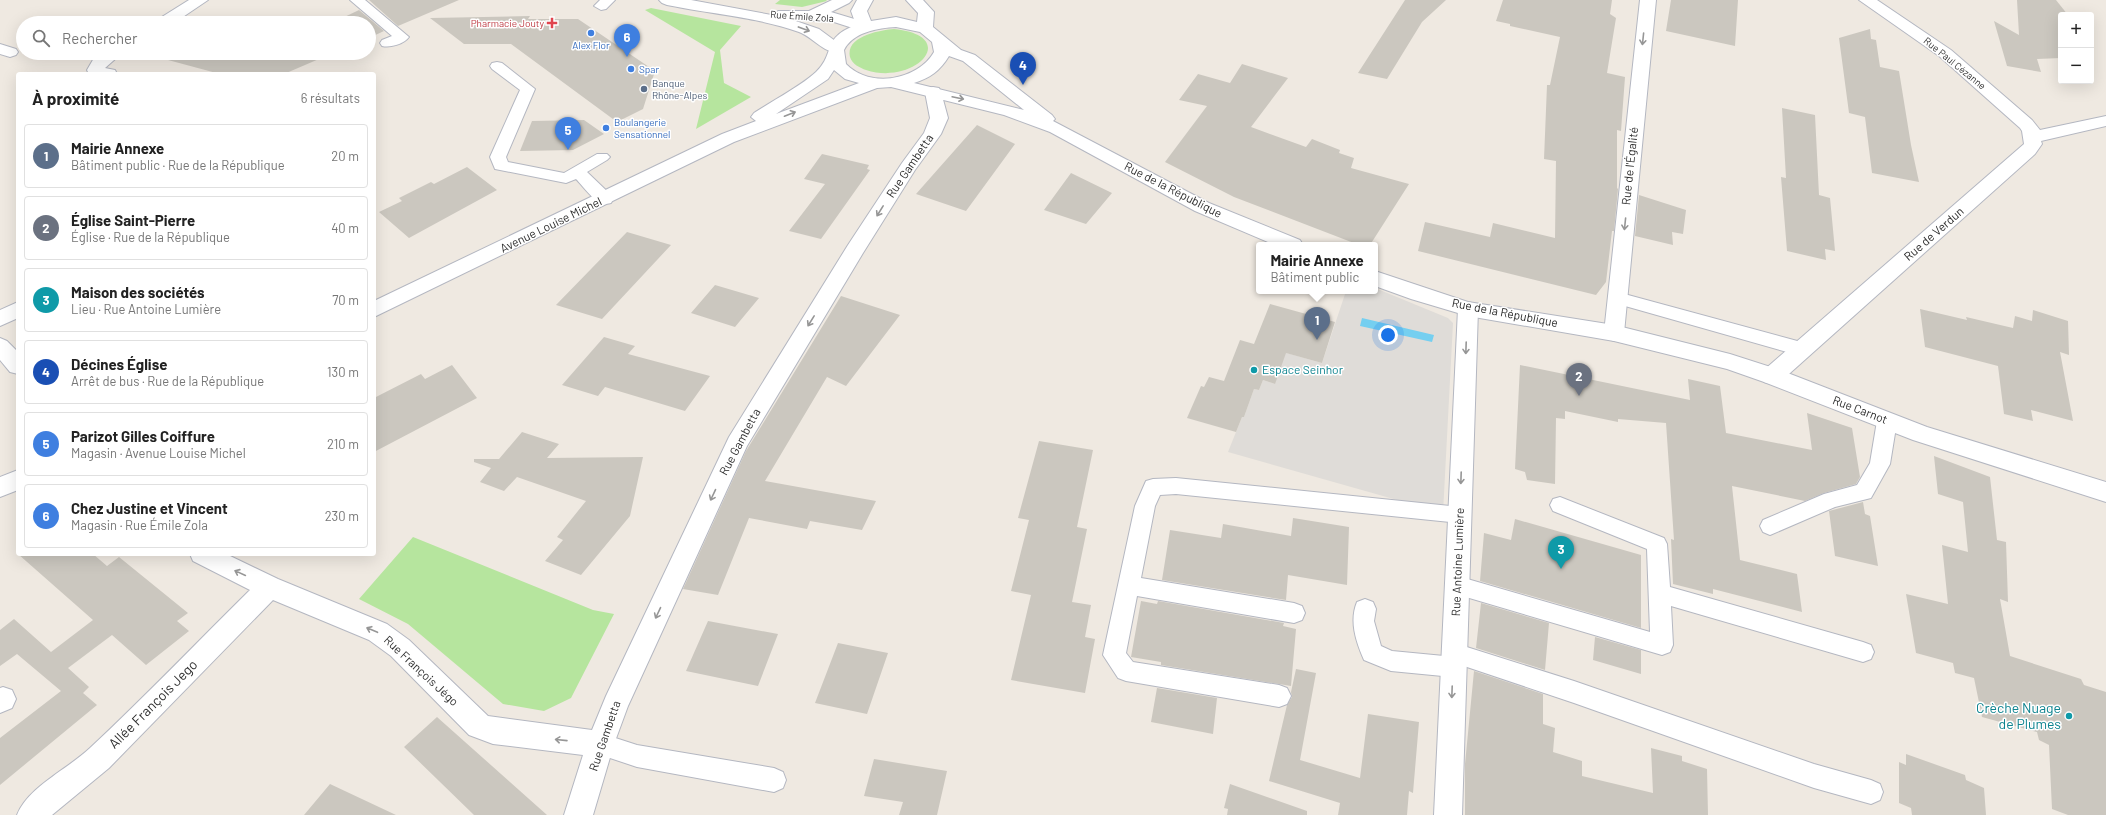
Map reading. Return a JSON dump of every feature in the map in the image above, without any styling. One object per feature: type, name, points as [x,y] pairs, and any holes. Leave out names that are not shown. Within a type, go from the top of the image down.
[{"type":"street","points":[[174,16],[200,0]]},
{"type":"street","name":"Rue Émile Zola","points":[[667,0],[701,8],[739,13],[836,17],[865,27]]},
{"type":"street","points":[[810,15],[844,0]]},
{"type":"street","points":[[865,0],[859,11],[865,27]]},
{"type":"street","points":[[914,0],[926,12],[925,28]]},
{"type":"street","name":"Rue de l'Égalité","points":[[1614,333],[1648,0]]},
{"type":"street","name":"Rue Paul Cézanne","points":[[1866,0],[1928,40],[1982,84],[2021,118],[2031,130],[2033,137]]},
{"type":"street","name":"Rue Émile Zola","points":[[739,13],[806,29],[836,53]]},
{"type":"street","points":[[896,22],[925,28],[935,34],[941,42],[943,51],[941,60],[934,68],[909,80],[893,83],[875,83],[859,80],[846,74],[838,66],[836,53],[842,40],[852,32],[865,27],[896,22]]},
{"type":"street","name":"Rue de la République","points":[[941,42],[955,53],[969,58],[1056,128]]},
{"type":"street","name":"Avenue Louise Michel","points":[[728,138],[822,75],[836,53]]},
{"type":"street","points":[[102,60],[95,70],[102,72]]},
{"type":"street","name":"Avenue Louise Michel","points":[[376,309],[728,138],[875,83]]},
{"type":"street","name":"Rue de la République","points":[[893,83],[1010,111],[1056,128],[1202,207],[1286,242]]},
{"type":"street","name":"Rue Gambetta","points":[[578,815],[583,804],[600,744],[615,704],[737,443],[859,243],[908,167],[932,134],[939,118],[933,92]]},
{"type":"street","points":[[2033,137],[2106,121]]},
{"type":"street","name":"Rue de Verdun","points":[[1772,376],[2029,150],[2033,144],[2033,137]]},
{"type":"street","name":"Rue de la République","points":[[1378,279],[1418,294],[1468,309],[1614,333]]},
{"type":"street","name":"Rue Antoine Lumière","points":[[1448,815],[1468,309]]},
{"type":"street","points":[[0,319],[16,311]]},
{"type":"street","name":"Rue Carnot","points":[[1614,333],[1709,356],[1772,376],[1921,434],[2106,492]]},
{"type":"street","points":[[0,346],[16,364]]},
{"type":"street","points":[[0,488],[16,480]]},
{"type":"street","name":"Rue François Jégo","points":[[206,556],[269,587],[378,632],[400,648],[479,726],[493,732],[600,744]]},
{"type":"street","name":"Allée François Jego","points":[[32,815],[54,794],[99,759],[269,587]]},
{"type":"lane","points":[[357,0],[402,37],[387,43]]},
{"type":"lane","points":[[497,66],[528,89],[498,157],[501,166],[566,178],[602,157]]},
{"type":"lane","points":[[577,171],[605,199]]},
{"type":"lane","points":[[1617,298],[1801,349]]},
{"type":"lane","points":[[1770,526],[1831,500],[1864,492],[1880,464],[1887,421]]},
{"type":"lane","points":[[1279,696],[1126,671],[1114,655],[1145,506],[1153,487],[1176,486],[1460,515]]},
{"type":"lane","points":[[1457,585],[1662,644],[1657,544],[1560,505]]},
{"type":"lane","points":[[1128,584],[1294,613]]},
{"type":"lane","points":[[1659,593],[1863,652]]},
{"type":"lane","points":[[1364,609],[1363,621],[1372,653],[1391,661],[1454,660],[1574,692],[1814,776],[1871,792]]},
{"type":"lane","points":[[600,744],[637,756],[774,780]]},
{"type":"green space","points":[[780,0],[827,1],[802,7],[775,4]]},
{"type":"green space","points":[[651,8],[741,26],[720,50],[724,83],[751,97],[696,129],[715,52],[645,10]]},
{"type":"green space","points":[[894,29],[914,33],[925,41],[928,49],[924,58],[914,66],[901,71],[884,73],[866,70],[852,62],[850,50],[858,39],[873,33]]},
{"type":"green space","points":[[413,537],[593,610],[614,614],[571,698],[544,711],[503,704],[408,624],[359,599]]},
{"type":"shaded area","points":[[1378,289],[1448,318],[1453,323],[1443,513],[1228,452],[1242,417],[1244,417],[1254,389],[1259,390],[1263,380],[1275,384],[1276,350],[1322,363],[1345,294],[1378,294]]},
{"type":"water","points":[[1362,318],[1434,335],[1432,342],[1360,326]]},
{"type":"building","points":[[369,0],[459,0],[398,26]]},
{"type":"building","points":[[1405,0],[1446,0],[1422,22],[1387,79],[1358,73]]},
{"type":"building","points":[[1503,0],[1612,0],[1610,14],[1616,18],[1607,73],[1625,77],[1621,131],[1617,130],[1618,189],[1614,231],[1612,231],[1606,282],[1596,295],[1418,251],[1425,222],[1490,237],[1493,223],[1555,238],[1556,161],[1544,159],[1547,85],[1550,85],[1560,37],[1510,26],[1510,24],[1496,21]]},
{"type":"building","points":[[1671,0],[1738,0],[1735,46],[1666,31]]},
{"type":"building","points":[[2017,0],[2056,0],[2066,12],[2058,12],[2058,58],[2037,59],[2041,72],[2007,66],[1994,21],[2019,35]]},
{"type":"building","points":[[359,10],[366,16],[347,16]]},
{"type":"building","points":[[530,16],[528,19],[578,19],[655,71],[643,109],[617,122],[511,44],[464,44],[430,18]]},
{"type":"building","points":[[376,24],[384,31],[376,35]]},
{"type":"building","points":[[1870,29],[1871,39],[1876,40],[1880,67],[1899,71],[1911,145],[1919,182],[1872,173],[1865,117],[1849,113],[1839,38]]},
{"type":"building","points":[[168,60],[317,60],[289,72],[213,72]]},
{"type":"building","points":[[1242,64],[1288,78],[1251,127],[1306,147],[1312,139],[1340,150],[1339,153],[1354,158],[1351,168],[1409,184],[1372,242],[1351,242],[1234,197],[1165,162],[1207,106],[1179,100],[1198,74],[1230,83]]},
{"type":"building","points":[[1782,108],[1815,115],[1819,195],[1830,198],[1835,251],[1825,249],[1826,260],[1787,251],[1781,177],[1786,178]]},
{"type":"building","points":[[584,120],[604,134],[573,150],[520,151],[532,121]]},
{"type":"building","points":[[977,125],[1015,144],[966,211],[916,194]]},
{"type":"building","points":[[822,154],[869,165],[867,169],[870,170],[821,239],[789,231],[825,184],[804,179]]},
{"type":"building","points":[[467,167],[497,190],[409,238],[379,212],[402,201],[399,198],[431,182],[434,184]]},
{"type":"building","points":[[1071,173],[1112,193],[1086,224],[1044,210]]},
{"type":"building","points":[[1639,195],[1686,210],[1683,234],[1672,232],[1673,245],[1635,236]]},
{"type":"building","points":[[627,232],[671,245],[602,319],[556,305]]},
{"type":"building","points":[[715,285],[759,298],[735,327],[691,313]]},
{"type":"building","points":[[841,296],[900,315],[846,386],[827,377],[765,481],[876,501],[862,530],[810,521],[807,529],[749,518],[718,595],[683,589],[746,451]]},
{"type":"building","name":"Espace Seinhor","points":[[1270,304],[1335,322],[1322,363],[1286,353],[1275,384],[1263,380],[1259,390],[1254,389],[1244,417],[1242,417],[1236,432],[1187,418],[1201,386],[1204,387],[1209,377],[1224,381],[1240,340],[1254,344]]},
{"type":"building","points":[[1920,309],[1967,320],[1966,317],[2013,328],[2015,316],[2032,321],[2033,310],[2068,321],[2069,355],[2060,352],[2073,421],[2031,410],[2033,421],[2004,414],[1998,366],[1925,347]]},
{"type":"building","points":[[604,337],[635,346],[628,354],[710,376],[685,411],[605,387],[598,396],[562,385]]},
{"type":"building","points":[[452,365],[477,398],[376,451],[376,397],[421,374],[425,379]]},
{"type":"building","points":[[1520,365],[1690,400],[1688,379],[1720,386],[1726,433],[1812,450],[1807,413],[1852,428],[1860,477],[1856,484],[1824,493],[1805,501],[1732,486],[1740,560],[1797,574],[1802,612],[1713,589],[1713,594],[1673,584],[1671,539],[1674,540],[1666,423],[1618,419],[1618,422],[1565,411],[1565,419],[1556,418],[1555,484],[1527,480],[1525,472],[1515,469]]},
{"type":"building","points":[[522,432],[559,444],[547,458],[643,457],[630,516],[581,575],[545,561],[563,540],[557,537],[586,501],[517,477],[504,491],[480,482],[491,468],[474,462],[474,459],[499,459]]},
{"type":"building","points":[[1039,441],[1093,450],[1077,527],[1087,529],[1072,602],[1091,605],[1085,637],[1095,639],[1085,693],[1011,680],[1031,595],[1011,591],[1029,520],[1018,518]]},
{"type":"building","points":[[1934,456],[1990,477],[1997,540],[2006,542],[2008,602],[2000,599],[2010,656],[2081,679],[2084,685],[2106,692],[2106,815],[2068,815],[2052,809],[2049,745],[2039,740],[2037,732],[1982,717],[1974,678],[1955,673],[1953,663],[1916,653],[1906,594],[1948,604],[1942,545],[1968,552],[1963,502],[1938,494]]},
{"type":"building","points":[[1863,502],[1865,514],[1870,516],[1878,566],[1835,556],[1829,511]]},
{"type":"building","points":[[1293,518],[1349,527],[1347,585],[1288,575],[1286,600],[1162,580],[1170,530],[1221,538],[1223,524],[1291,536]]},
{"type":"building","points":[[1515,519],[1641,555],[1641,628],[1480,581],[1484,533],[1511,540]]},
{"type":"building","points":[[20,556],[95,556],[107,566],[119,557],[188,613],[177,621],[189,631],[146,665],[112,635],[68,668],[89,687],[83,693],[97,705],[0,785],[0,738],[61,691],[17,654],[0,666],[0,630],[14,619],[51,652],[93,620]]},
{"type":"building","points":[[1141,601],[1157,604],[1158,601],[1284,623],[1283,626],[1296,629],[1291,686],[1161,665],[1161,662],[1131,657]]},
{"type":"building","points":[[1481,603],[1549,623],[1545,670],[1476,648]]},
{"type":"building","points":[[708,621],[778,634],[758,686],[686,671]]},
{"type":"building","points":[[1595,637],[1641,650],[1641,674],[1593,660]]},
{"type":"building","points":[[838,643],[888,653],[867,714],[815,703]]},
{"type":"building","points":[[1296,669],[1316,673],[1300,760],[1360,778],[1368,714],[1419,722],[1413,793],[1409,791],[1407,815],[1338,815],[1340,803],[1269,781],[1287,705],[1292,697],[1291,692]]},
{"type":"building","points":[[1474,671],[1543,694],[1543,724],[1555,728],[1553,752],[1582,761],[1582,776],[1653,793],[1651,748],[1682,756],[1682,761],[1707,769],[1708,815],[1465,815],[1465,764]]},
{"type":"building","points":[[1157,688],[1217,698],[1213,734],[1151,722]]},
{"type":"building","points":[[437,717],[547,815],[474,815],[404,747]]},
{"type":"building","points":[[1906,754],[1965,775],[1966,780],[1984,788],[1986,815],[1912,815],[1911,808],[1899,803],[1899,762],[1906,765]]},
{"type":"building","points":[[874,759],[947,771],[937,815],[899,815],[903,802],[864,796]]},
{"type":"building","points":[[330,784],[396,815],[304,815]]},
{"type":"building","points":[[1230,784],[1307,811],[1307,815],[1227,815],[1228,809],[1224,808]]},
{"type":"place","name":"Pharmacie Jouty","points":[[552,23]]},
{"type":"place","name":"Alex Flor","points":[[591,33]]},
{"type":"place","name":"Chez Justine et Vincent","points":[[627,57]]},
{"type":"place","name":"Spar","points":[[631,69]]},
{"type":"place","name":"Décines Église","points":[[1023,85]]},
{"type":"place","name":"Banque Rhône-Alpes","points":[[644,89]]},
{"type":"place","name":"Boulangerie Sensationnel","points":[[606,128]]},
{"type":"place","name":"Parizot Gilles Coiffure","points":[[568,150]]},
{"type":"place","name":"Mairie Annexe","points":[[1317,340]]},
{"type":"place","name":"Espace Seinhor","points":[[1254,370]]},
{"type":"place","name":"Église Saint-Pierre","points":[[1579,396]]},
{"type":"place","name":"Maison des sociétés","points":[[1561,569]]},
{"type":"place","name":"Crèche Nuage de Plumes","points":[[2069,716]]}]
